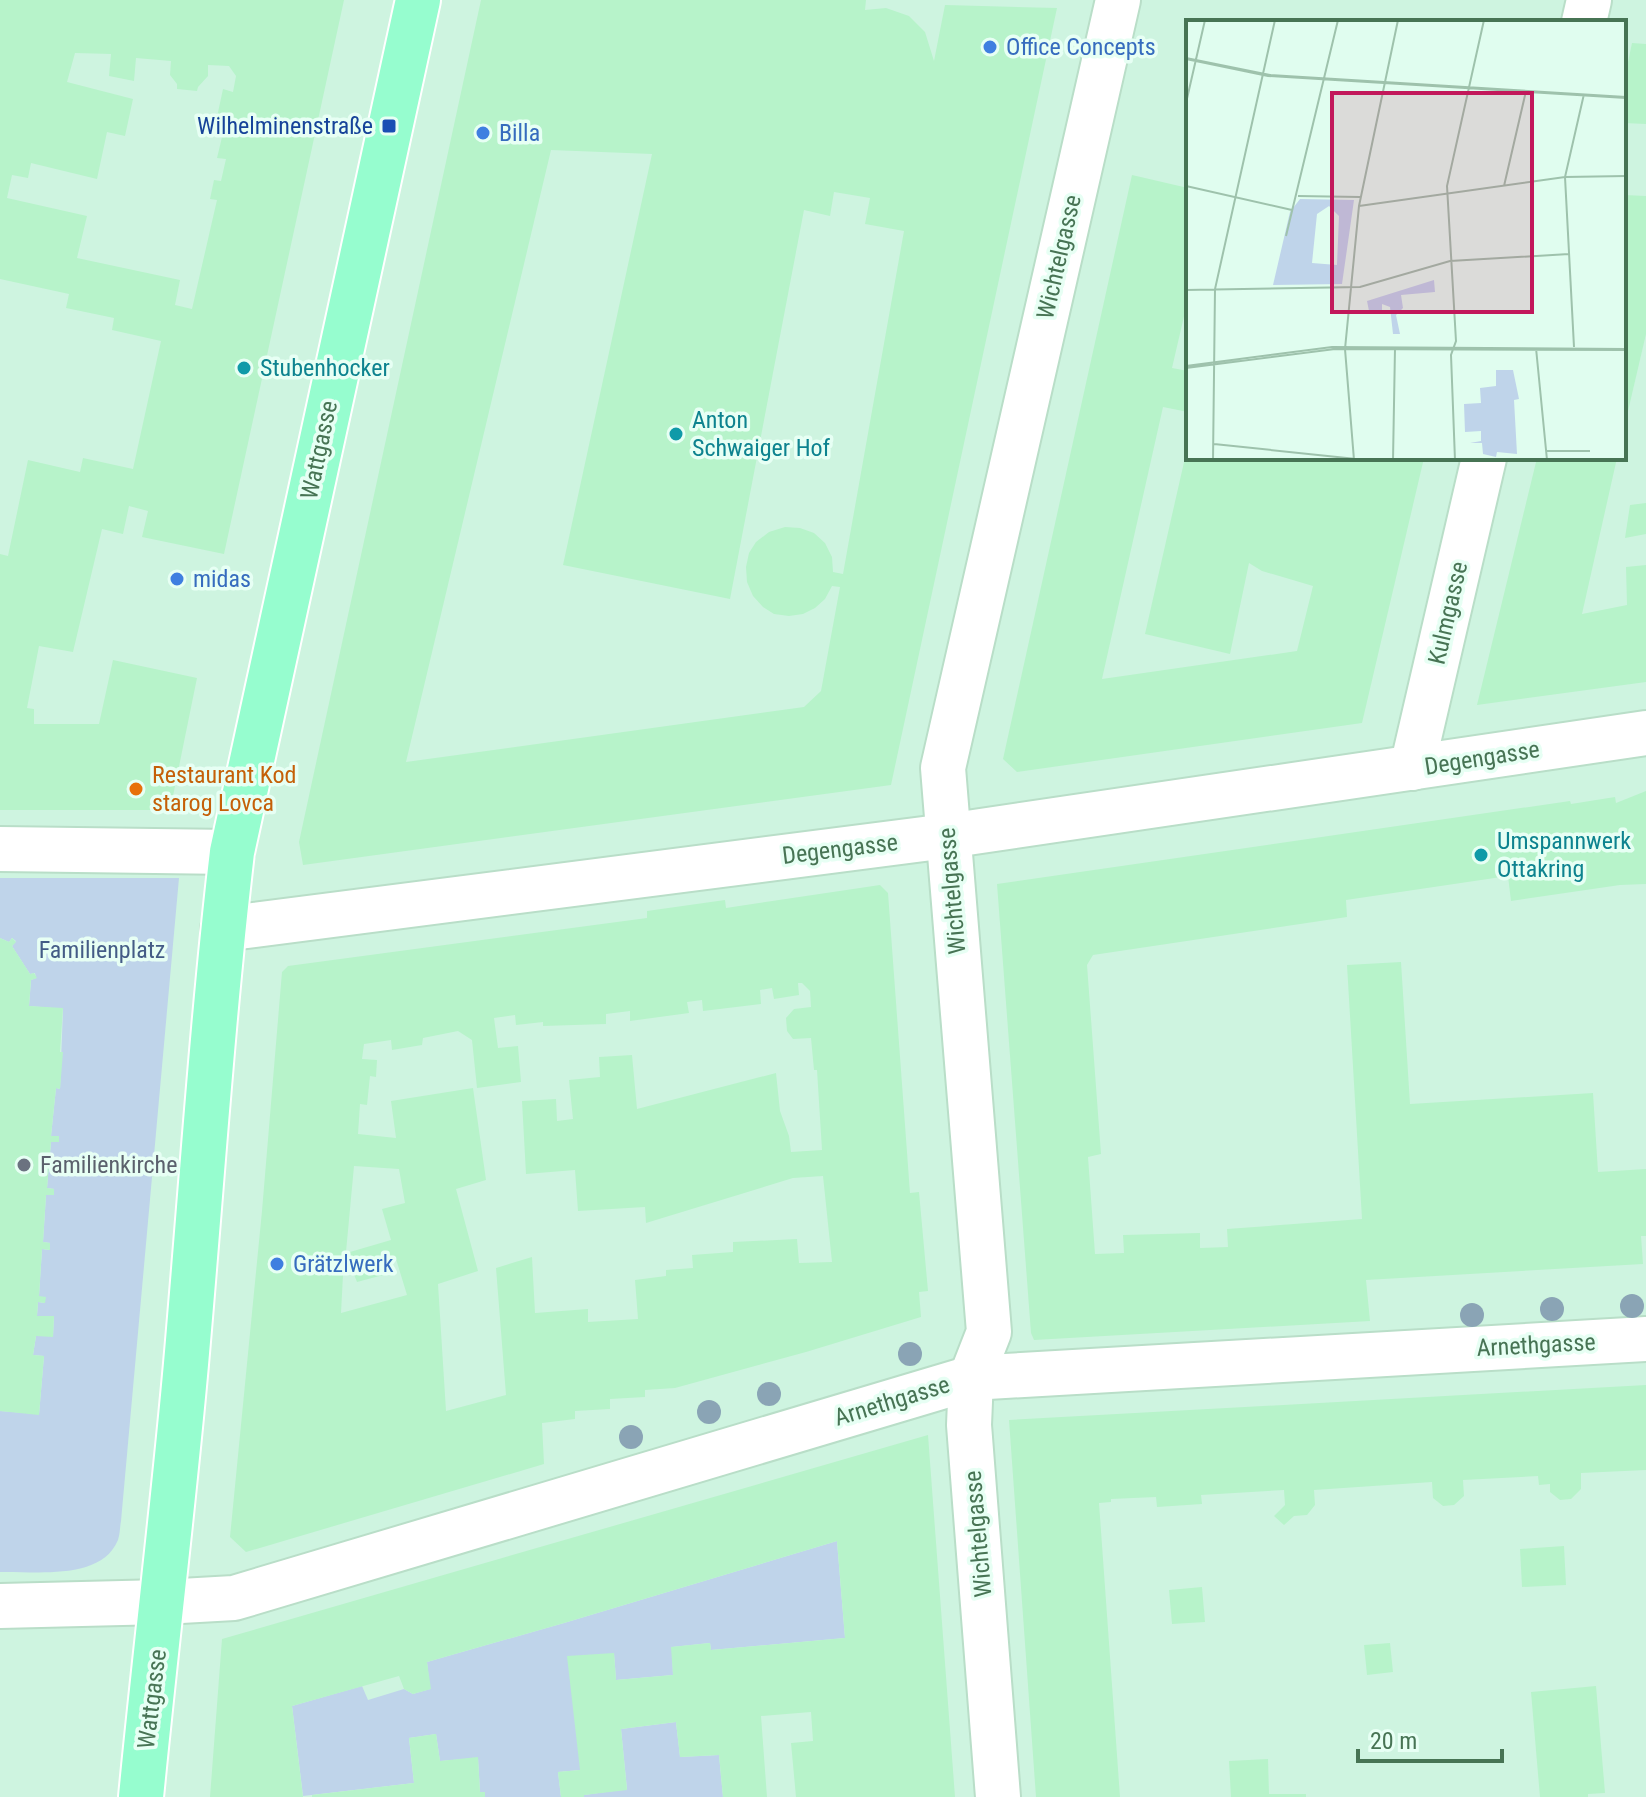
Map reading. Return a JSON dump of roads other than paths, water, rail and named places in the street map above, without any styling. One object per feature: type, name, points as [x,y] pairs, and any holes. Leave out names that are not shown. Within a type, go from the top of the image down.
[{"type":"main road","name":"Wattgasse","points":[[232,852],[418,0]]},
{"type":"main road","points":[[163,1602],[232,852]]},
{"type":"main road","name":"Wattgasse","points":[[141,1797],[163,1602]]},
{"type":"street","name":"Wichtelgasse","points":[[998,1797],[969,1425],[971,1378],[989,1332],[943,768],[1118,0]]},
{"type":"street","points":[[1584,20],[1589,0]]},
{"type":"street","name":"Kulmgasse","points":[[1412,768],[1484,460]]},
{"type":"street","name":"Degengasse","points":[[223,929],[947,836],[1646,733]]},
{"type":"street","points":[[0,849],[232,852]]},
{"type":"street","name":"Arnethgasse","points":[[163,1602],[234,1598],[971,1378],[1646,1339]]},
{"type":"street","points":[[0,1606],[163,1602]]},
{"type":"place","name":"Office Concepts","points":[[990,47]]},
{"type":"place","name":"Wilhelminenstraße","points":[[389,126]]},
{"type":"place","name":"Billa","points":[[483,133]]},
{"type":"place","name":"Stubenhocker","points":[[244,368]]},
{"type":"place","name":"Anton Schwaiger Hof","points":[[676,434]]},
{"type":"place","name":"midas","points":[[177,579]]},
{"type":"place","name":"Restaurant Kod starog Lovca","points":[[136,789]]},
{"type":"place","name":"Umspannwerk Ottakring","points":[[1481,855]]},
{"type":"place","name":"Familienkirche","points":[[24,1165]]},
{"type":"place","name":"Grätzlwerk","points":[[277,1264]]},
{"type":"park label","name":"Familienplatz","points":[[102,950]]}]
